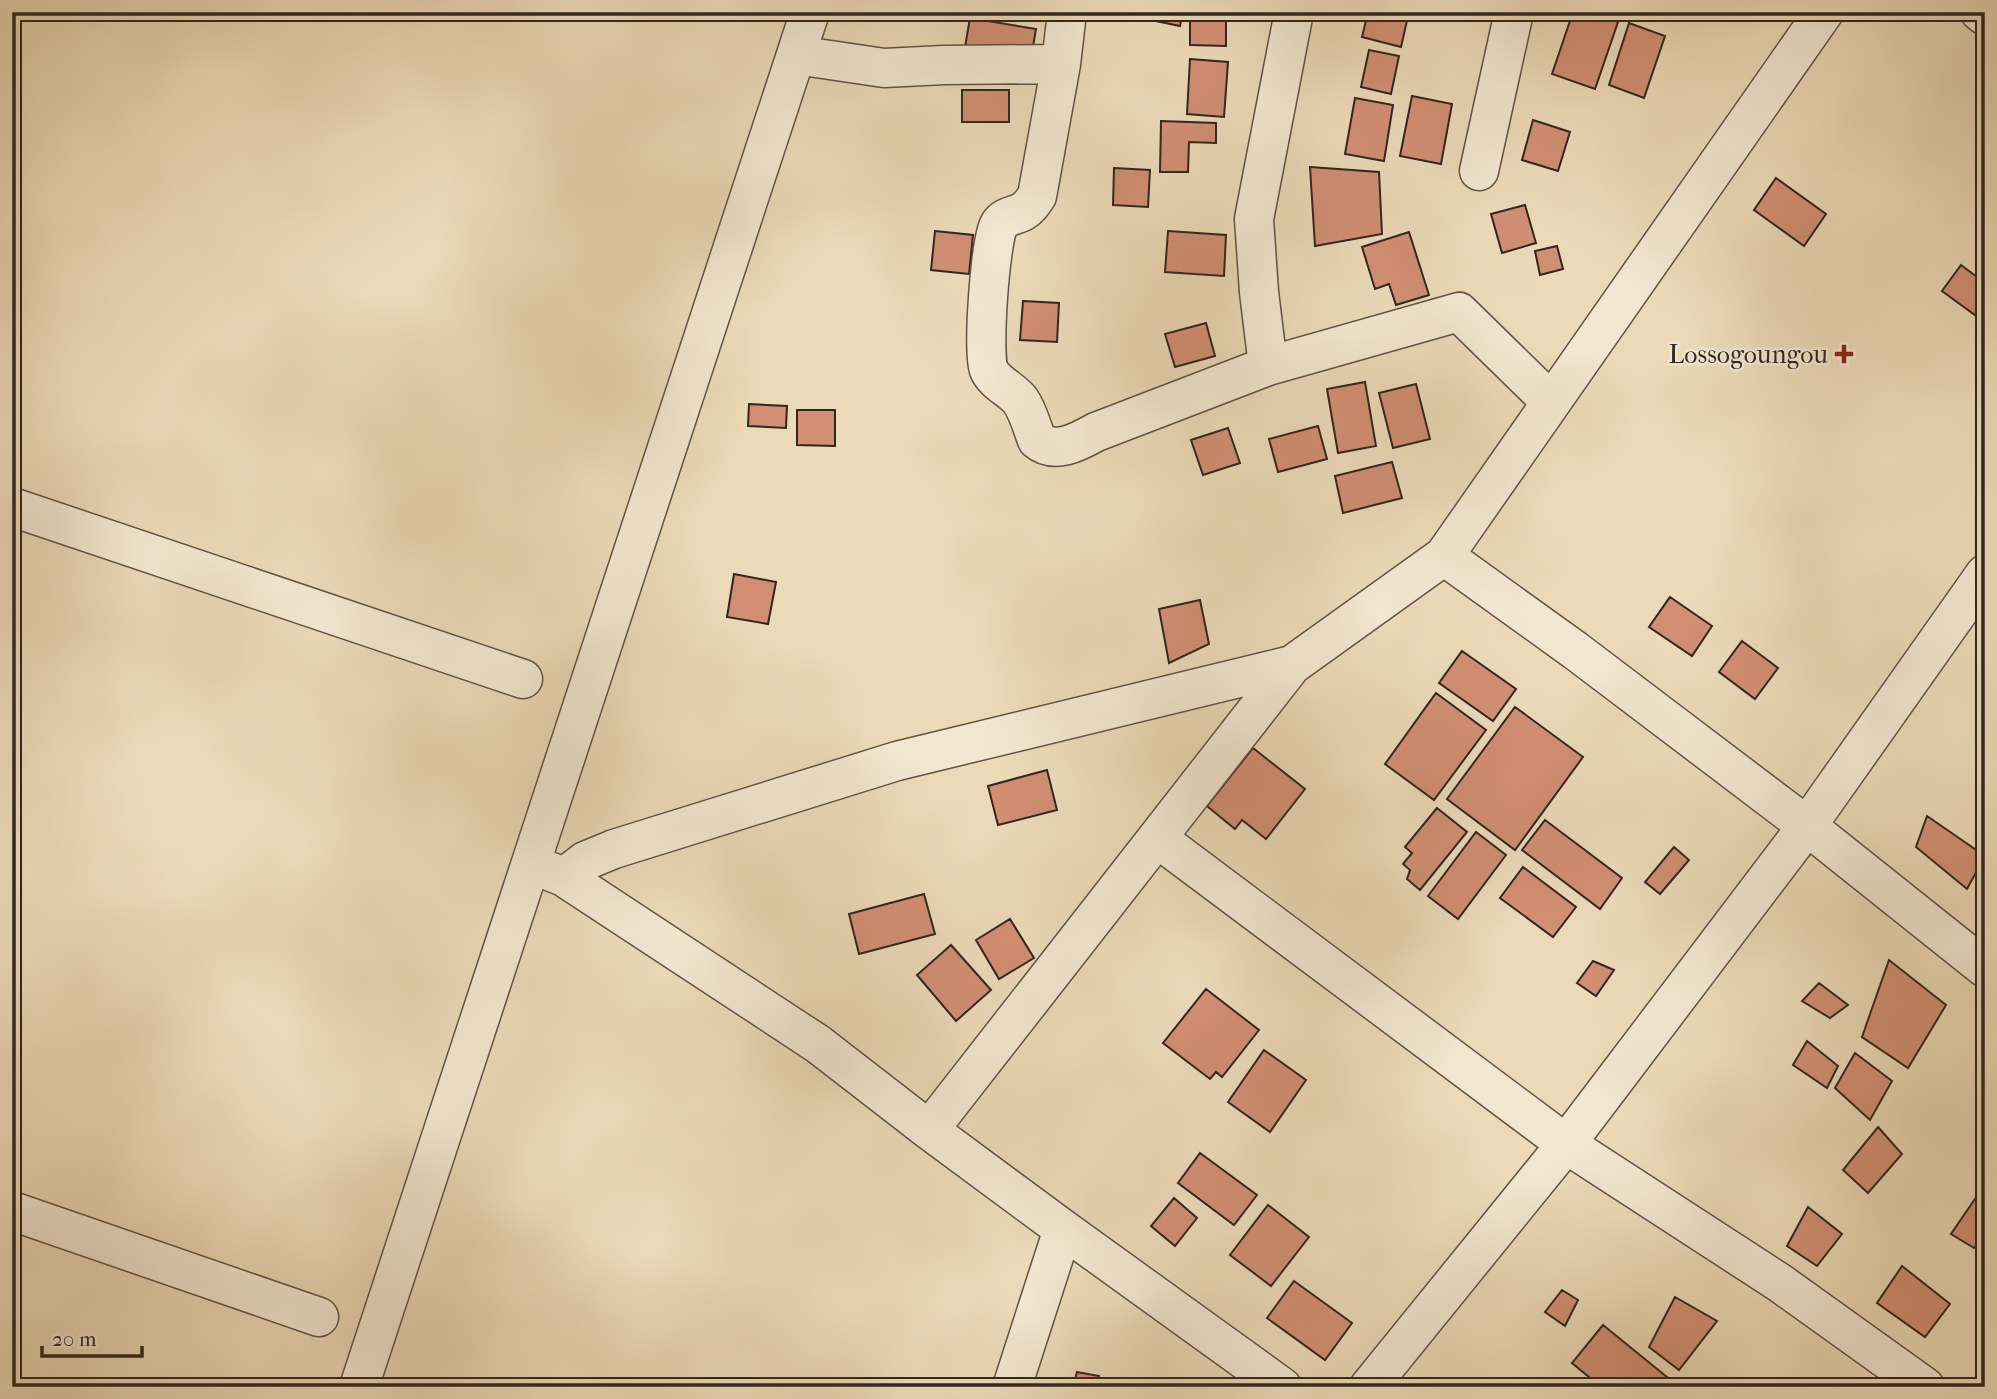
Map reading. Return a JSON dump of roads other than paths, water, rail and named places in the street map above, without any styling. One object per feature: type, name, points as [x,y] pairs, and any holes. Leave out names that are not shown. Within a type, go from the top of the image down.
[{"type":"street","points":[[359,1387],[547,871],[810,12]]},
{"type":"street","points":[[1067,12],[1061,64],[1037,196],[1022,212],[1001,222],[995,243],[989,296],[986,357],[989,370],[994,378],[1010,389],[1023,404],[1037,440],[1049,447],[1059,447],[1268,366],[1459,312],[1550,401]]},
{"type":"street","points":[[1268,366],[1254,219],[1294,12]]},
{"type":"street","points":[[1479,172],[1514,12]]},
{"type":"street","points":[[929,1130],[1292,665],[1444,556],[1824,12]]},
{"type":"street","points":[[1980,12],[1985,16]]},
{"type":"street","points":[[796,55],[884,68],[1061,64]]},
{"type":"street","points":[[12,507],[523,679]]},
{"type":"street","points":[[1444,556],[1576,651],[1807,826],[1985,968]]},
{"type":"street","points":[[1369,1387],[1566,1144],[1807,826],[1985,574]]},
{"type":"street","points":[[547,871],[897,761],[1292,665]]},
{"type":"street","points":[[1157,838],[1566,1144],[1780,1283],[1925,1387]]},
{"type":"street","points":[[547,871],[818,1044],[929,1130],[1282,1387]]},
{"type":"street","points":[[12,1211],[319,1317]]},
{"type":"street","points":[[1012,1387],[1063,1229]]},
{"type":"place","name":"Lossogoungou","points":[[1844,354]]}]
